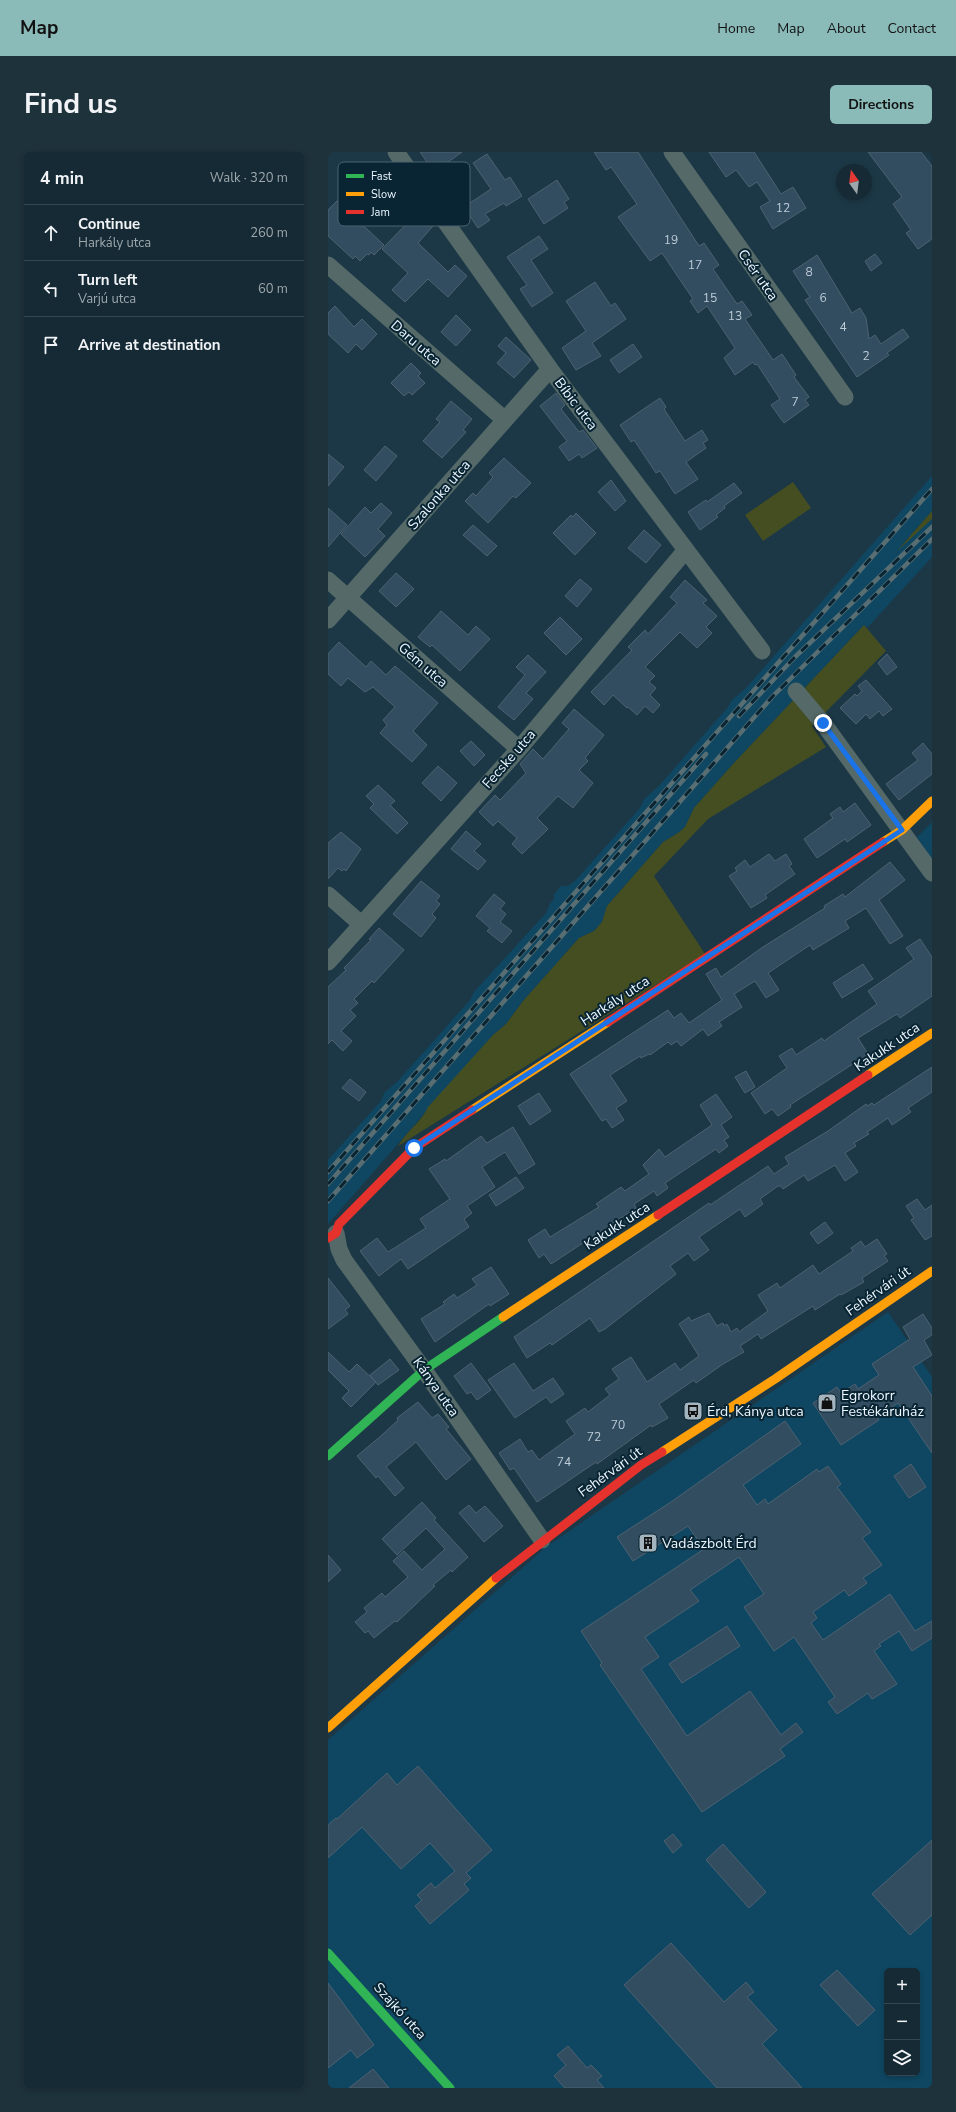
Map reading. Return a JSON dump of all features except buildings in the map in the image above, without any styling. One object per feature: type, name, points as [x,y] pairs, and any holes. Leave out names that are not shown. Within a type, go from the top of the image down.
[{"type":"street","name":"Bíbic utca","points":[[396,152],[403,162]]},
{"type":"street","name":"Csér utca","points":[[672,152],[845,397]]},
{"type":"street","name":"Bíbic utca","points":[[449,226],[550,369],[685,551],[762,651]]},
{"type":"street","name":"Daru utca","points":[[328,265],[505,420]]},
{"type":"street","name":"Szalonka utca","points":[[328,620],[550,369]]},
{"type":"street","name":"Fecske utca","points":[[328,962],[519,749],[685,551]]},
{"type":"street","name":"Gém utca","points":[[328,580],[519,749]]},
{"type":"street","points":[[796,692],[823,723],[932,873]]},
{"type":"street","name":"Harkály utca","points":[[332,1235],[339,1224],[414,1148],[902,830],[932,801]]},
{"type":"street","points":[[328,895],[362,924]]},
{"type":"street","name":"Kakukk utca","points":[[328,1456],[424,1370],[932,1033]]},
{"type":"street","name":"Kánya utca","points":[[332,1235],[344,1260],[424,1370],[542,1540]]},
{"type":"street","name":"Fehérvári út","points":[[328,1728],[474,1596],[542,1540],[641,1465],[775,1378],[932,1270]]},
{"type":"street","name":"Szajkó utca","points":[[328,1953],[450,2088]]},
{"type":"shaded area","points":[[932,476],[932,511],[900,547],[932,519],[932,557],[867,628],[864,625],[733,764],[694,808],[685,827],[663,842],[607,906],[602,922],[594,931],[579,938],[523,1001],[506,1024],[493,1035],[328,1224],[328,1160],[381,1101],[384,1093],[398,1081],[470,1000],[474,992],[546,913],[554,899],[554,894],[561,886],[568,886],[576,880],[640,808],[644,799],[658,787],[728,707],[732,700],[746,688]]},
{"type":"shaded area","points":[[932,822],[932,860],[917,837]]},
{"type":"shaded area","points":[[888,1312],[932,1377],[932,2088],[328,2088],[328,1740],[546,1547]]},
{"type":"green space","points":[[793,482],[811,508],[763,541],[745,515]]},
{"type":"green space","points":[[932,511],[932,519],[897,551]]},
{"type":"green space","points":[[864,625],[886,651],[812,726],[826,747],[708,819],[654,876],[705,954],[398,1146],[422,1118],[428,1107],[493,1035],[506,1024],[523,1001],[579,938],[594,931],[602,922],[607,906],[663,842],[685,827],[694,808],[733,764]]},
{"type":"railway","points":[[328,1172],[932,489]]},
{"type":"railway","points":[[739,716],[795,657],[932,527]]},
{"type":"railway","points":[[328,1201],[773,696],[932,539]]},
{"type":"railway","points":[[328,1184],[706,754]]},
{"type":"traffic: fast","points":[[328,1456],[424,1370],[503,1317]]},
{"type":"traffic: fast","points":[[328,1953],[450,2088]]},
{"type":"traffic: slow","points":[[883,842],[902,830],[932,801]]},
{"type":"traffic: slow","points":[[472,1110],[608,1022]]},
{"type":"traffic: slow","points":[[868,1075],[932,1033]]},
{"type":"traffic: slow","points":[[503,1317],[658,1215]]},
{"type":"traffic: slow","points":[[662,1452],[775,1379],[932,1271]]},
{"type":"traffic: slow","points":[[328,1728],[496,1578]]},
{"type":"traffic: jam","points":[[608,1022],[883,842]]},
{"type":"traffic: jam","points":[[658,1215],[868,1075]]},
{"type":"traffic: jam","points":[[328,1238],[336,1233],[339,1224],[414,1148],[472,1110]]},
{"type":"traffic: jam","points":[[496,1578],[641,1465],[662,1452]]},
{"type":"place","name":"Egrokorr Festékáruház","points":[[827,1403]]},
{"type":"place","name":"Érd, Kánya utca","points":[[693,1411]]},
{"type":"place","name":"Vadászbolt Érd","points":[[648,1543]]},
{"type":"route","points":[[414,1148],[902,830],[823,723]]}]
